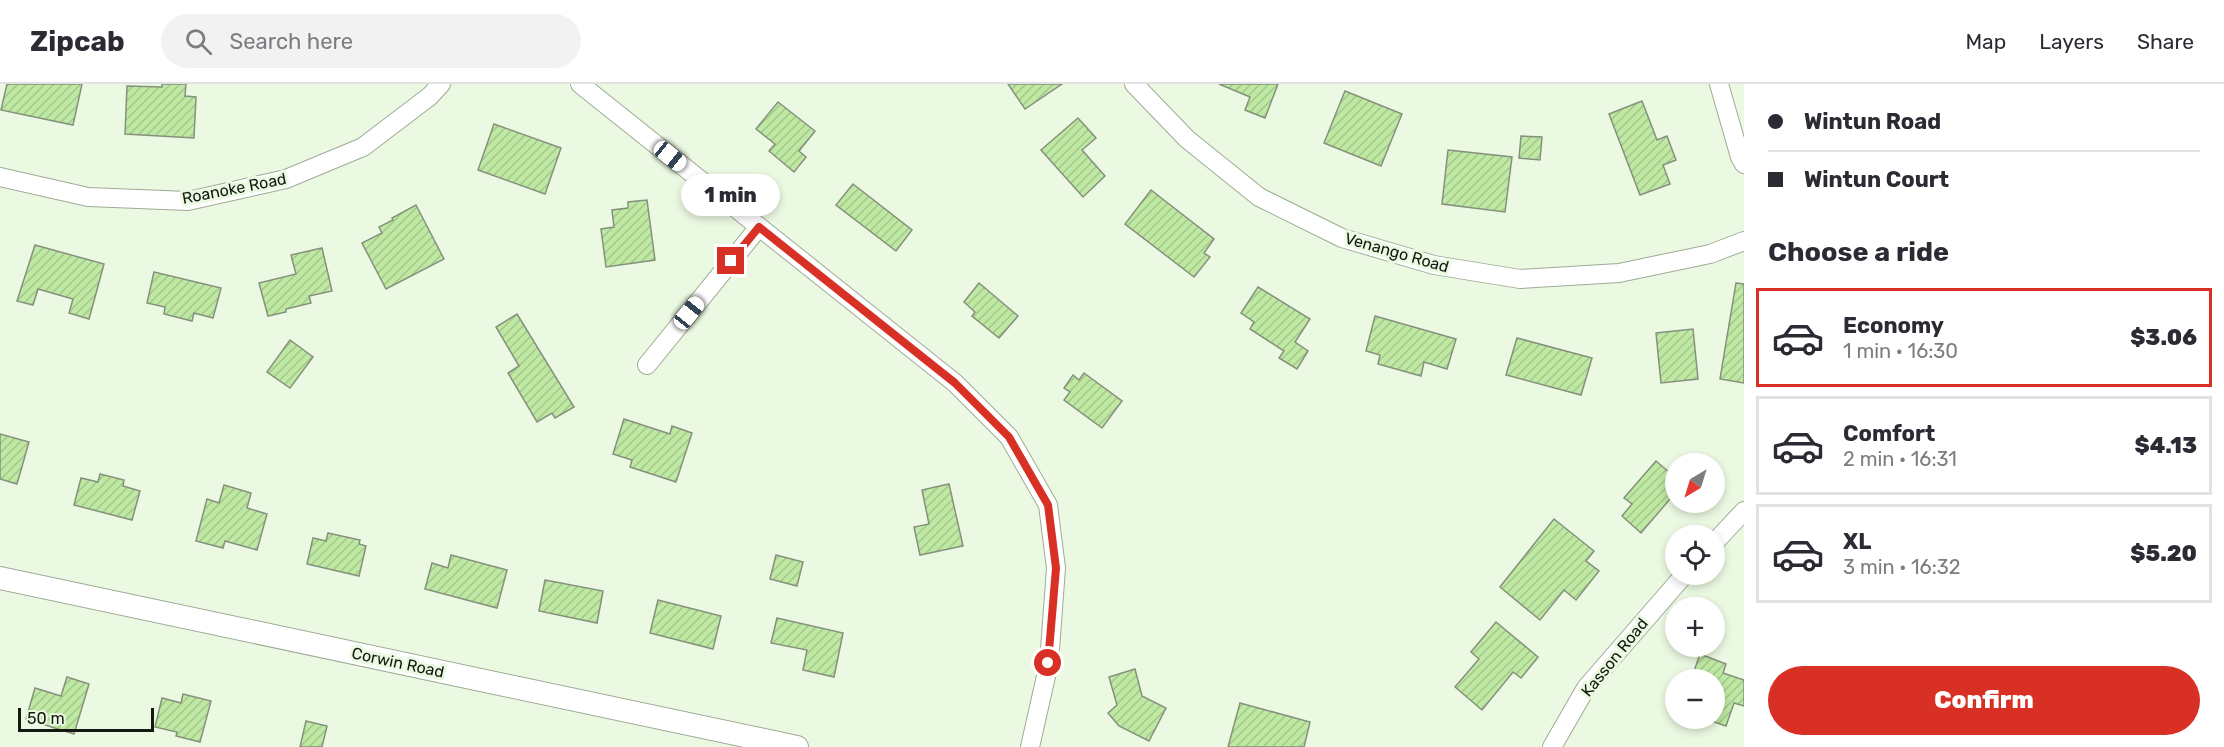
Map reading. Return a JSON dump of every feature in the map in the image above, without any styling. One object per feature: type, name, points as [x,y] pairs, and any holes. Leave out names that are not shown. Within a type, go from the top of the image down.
[{"type":"main road","name":"Corwin Road","points":[[0,578],[796,747]]},
{"type":"street","name":"Roanoke Road","points":[[0,177],[88,197],[188,201],[286,180],[363,147],[430,96],[441,84]]},
{"type":"street","points":[[580,84],[955,383],[1009,437],[1048,505],[1056,568],[1048,663],[1030,747]]},
{"type":"street","name":"Venango Road","points":[[1134,84],[1187,139],[1259,197],[1342,238],[1434,265],[1520,279],[1619,273],[1710,254],[1744,241]]},
{"type":"street","points":[[1719,84],[1744,164]]},
{"type":"street","points":[[647,364],[759,227]]},
{"type":"street","points":[[1725,531],[1744,511]]},
{"type":"street","name":"Kasson Road","points":[[1552,747],[1586,688],[1675,585]]},
{"type":"building","points":[[7,84],[82,84],[73,125],[1,110]]},
{"type":"building","points":[[162,84],[186,84],[185,96],[196,97],[194,138],[125,134],[127,86],[162,87]]},
{"type":"building","points":[[1008,84],[1062,84],[1025,109]]},
{"type":"building","points":[[1219,84],[1278,84],[1265,118],[1245,110],[1250,97]]},
{"type":"building","points":[[1345,91],[1402,114],[1381,166],[1324,143]]},
{"type":"building","points":[[1642,101],[1657,140],[1667,136],[1676,160],[1663,165],[1670,184],[1640,195],[1609,114]]},
{"type":"building","points":[[778,102],[815,131],[799,151],[806,157],[794,172],[769,151],[775,144],[756,129]]},
{"type":"building","points":[[1078,118],[1096,138],[1082,150],[1105,176],[1083,197],[1041,150]]},
{"type":"building","points":[[494,124],[561,148],[545,194],[478,170]]},
{"type":"building","points":[[1521,136],[1542,137],[1540,160],[1519,158]]},
{"type":"building","points":[[1448,150],[1512,157],[1505,212],[1442,204]]},
{"type":"building","points":[[853,184],[912,230],[896,251],[836,205]]},
{"type":"building","points":[[1151,190],[1214,239],[1204,253],[1210,257],[1194,277],[1125,224]]},
{"type":"building","points":[[647,200],[655,260],[606,267],[601,229],[614,227],[612,210],[628,208],[628,202]]},
{"type":"building","points":[[416,205],[444,259],[386,289],[362,243],[382,233],[379,227]]},
{"type":"building","points":[[35,245],[104,264],[89,319],[69,313],[73,299],[38,289],[33,305],[17,301]]},
{"type":"building","points":[[322,248],[332,291],[309,296],[311,303],[268,316],[259,283],[296,274],[291,255]]},
{"type":"building","points":[[154,272],[221,288],[213,318],[194,313],[192,321],[164,314],[165,307],[147,303]]},
{"type":"building","points":[[979,283],[1018,316],[999,338],[972,316],[975,312],[964,302]]},
{"type":"building","points":[[1736,283],[1744,284],[1744,383],[1720,379]]},
{"type":"building","points":[[1258,287],[1310,319],[1295,342],[1308,351],[1297,369],[1279,358],[1284,351],[1250,329],[1254,322],[1241,313]]},
{"type":"building","points":[[517,314],[574,407],[555,418],[552,413],[537,422],[508,373],[519,366],[496,327]]},
{"type":"building","points":[[1375,316],[1456,339],[1447,369],[1424,362],[1421,376],[1378,364],[1380,355],[1366,351]]},
{"type":"building","points":[[1693,329],[1698,379],[1661,383],[1656,333]]},
{"type":"building","points":[[1517,338],[1592,358],[1581,395],[1506,375]]},
{"type":"building","points":[[290,340],[313,357],[290,388],[267,372]]},
{"type":"building","points":[[1084,373],[1122,401],[1102,428],[1064,400],[1070,392],[1064,388],[1073,375],[1079,380]]},
{"type":"building","points":[[624,419],[670,434],[672,426],[692,433],[676,482],[630,467],[632,460],[613,454]]},
{"type":"building","points":[[0,434],[29,442],[17,484],[0,479]]},
{"type":"building","points":[[1656,461],[1665,469],[1665,505],[1641,533],[1622,516],[1632,504],[1624,498]]},
{"type":"building","points":[[100,474],[124,480],[123,486],[140,491],[132,520],[74,505],[81,478],[98,482]]},
{"type":"building","points":[[949,484],[963,546],[920,555],[914,527],[929,524],[922,490]]},
{"type":"building","points":[[224,485],[251,493],[247,508],[267,514],[257,550],[225,541],[223,548],[196,541],[207,499],[219,503]]},
{"type":"building","points":[[1554,519],[1594,551],[1586,561],[1599,571],[1576,600],[1564,590],[1540,620],[1500,587]]},
{"type":"building","points":[[328,533],[360,540],[359,544],[366,546],[359,576],[307,564],[313,538],[326,541]]},
{"type":"building","points":[[451,555],[507,570],[497,608],[425,589],[432,563],[448,568]]},
{"type":"building","points":[[776,555],[803,562],[797,586],[770,579]]},
{"type":"building","points":[[545,580],[603,591],[597,623],[539,611]]},
{"type":"building","points":[[658,600],[721,616],[713,649],[650,633]]},
{"type":"building","points":[[777,618],[843,633],[834,677],[803,670],[807,650],[771,643]]},
{"type":"building","points":[[1496,622],[1538,657],[1521,678],[1513,672],[1482,710],[1455,687],[1479,659],[1471,652]]},
{"type":"building","points":[[1699,657],[1708,657],[1726,664],[1724,669],[1695,669]]},
{"type":"building","points":[[1135,669],[1142,696],[1166,708],[1149,741],[1119,726],[1108,713],[1117,705],[1109,677]]},
{"type":"building","points":[[1725,674],[1744,680],[1744,706],[1734,703],[1726,726]]},
{"type":"building","points":[[67,677],[89,684],[74,734],[26,719],[35,688],[61,696]]},
{"type":"building","points":[[183,694],[211,701],[200,742],[176,736],[177,732],[155,727],[162,698],[181,703]]},
{"type":"building","points":[[1240,703],[1310,722],[1304,747],[1228,747]]},
{"type":"building","points":[[306,721],[327,726],[322,747],[300,747]]},
{"type":"route","points":[[731,261],[759,227],[955,383],[1009,437],[1048,505],[1056,568],[1048,663]]}]
